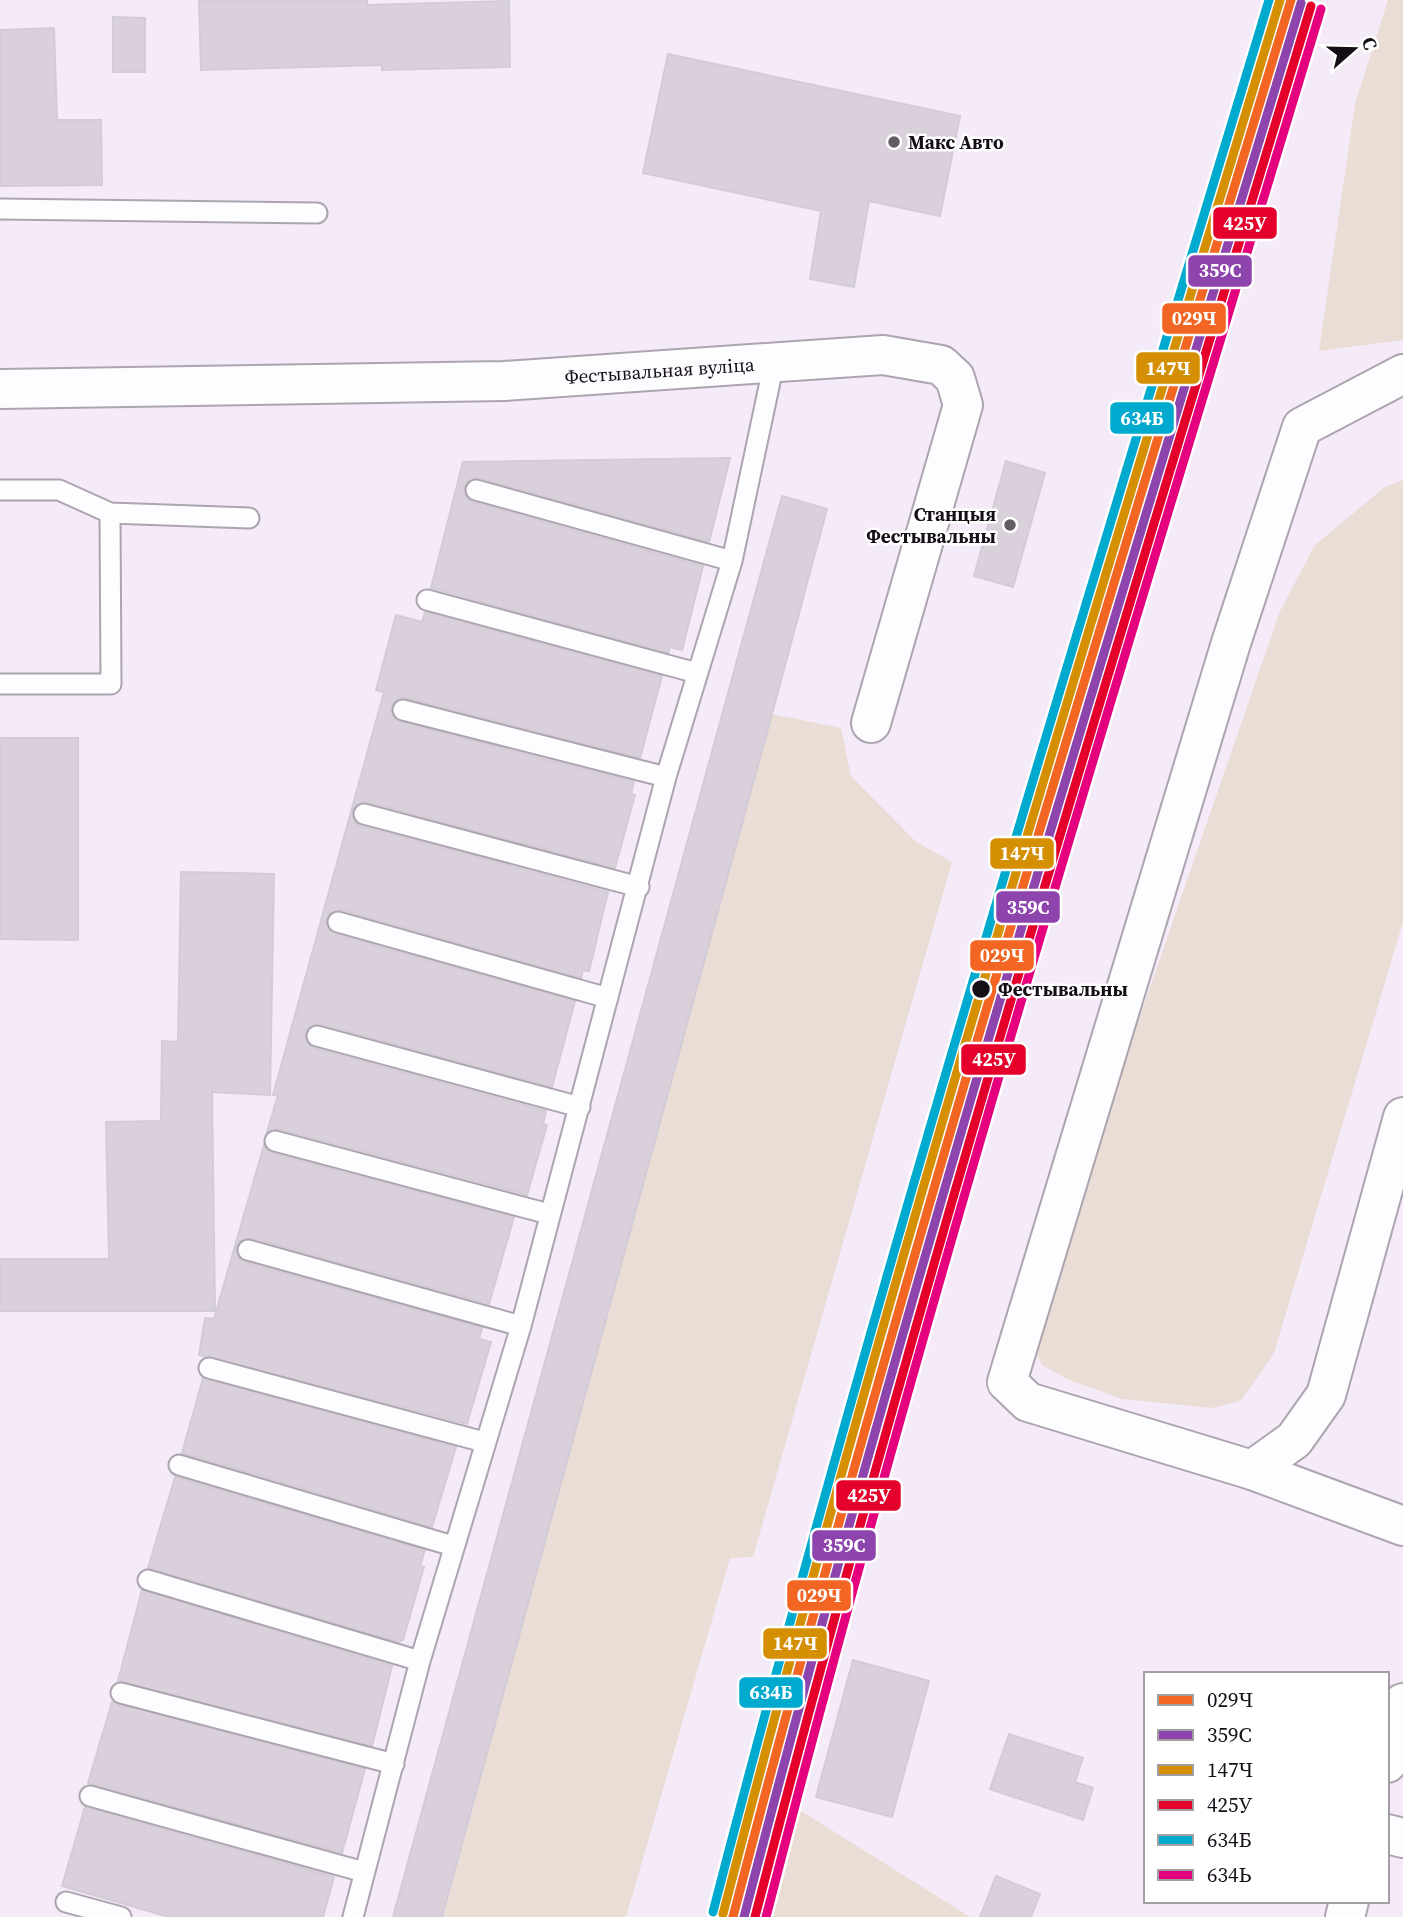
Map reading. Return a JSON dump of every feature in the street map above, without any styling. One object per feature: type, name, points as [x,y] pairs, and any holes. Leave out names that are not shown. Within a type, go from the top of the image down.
[{"type":"street","name":"Фестывальная вуліца","points":[[0,389],[504,382],[883,355],[941,365],[955,378],[963,405],[871,723]]},
{"type":"street","points":[[1403,373],[1302,427],[1237,621],[1007,1382],[1028,1402],[1252,1470],[1403,1526]]},
{"type":"street","points":[[1252,1470],[1294,1440],[1326,1395],[1403,1117]]},
{"type":"street","points":[[1389,1756],[1403,1703]]},
{"type":"lane","points":[[0,209],[317,214]]},
{"type":"lane","points":[[354,1917],[420,1661],[521,1326],[666,777],[732,561],[774,363]]},
{"type":"lane","points":[[0,490],[59,490],[110,513],[249,518]]},
{"type":"lane","points":[[476,490],[732,561]]},
{"type":"lane","points":[[0,684],[111,684],[110,513]]},
{"type":"lane","points":[[427,600],[697,673]]},
{"type":"lane","points":[[403,710],[666,777]]},
{"type":"lane","points":[[364,814],[639,887]]},
{"type":"lane","points":[[338,922],[608,998]]},
{"type":"lane","points":[[317,1036],[580,1107]]},
{"type":"lane","points":[[275,1141],[549,1214]]},
{"type":"lane","points":[[248,1250],[521,1326]]},
{"type":"lane","points":[[209,1368],[484,1442]]},
{"type":"lane","points":[[179,1465],[453,1546]]},
{"type":"lane","points":[[148,1580],[420,1661]]},
{"type":"lane","points":[[121,1693],[394,1764]]},
{"type":"lane","points":[[90,1796],[364,1872]]},
{"type":"lane","points":[[66,1902],[121,1917]]},
{"type":"shaded area","points":[[1388,0],[1403,0],[1403,340],[1319,351],[1355,104]]},
{"type":"shaded area","points":[[1403,480],[1403,922],[1274,1353],[1241,1401],[1212,1408],[1122,1399],[1067,1379],[1042,1365],[1029,1338],[1280,611],[1315,545],[1385,487]]},
{"type":"shaded area","points":[[772,714],[841,728],[851,776],[915,841],[952,862],[753,1557],[730,1558],[626,1917],[443,1917]]},
{"type":"shaded area","points":[[790,1804],[970,1917],[764,1917]]},
{"type":"building","points":[[199,0],[367,0],[367,5],[509,1],[510,67],[382,70],[382,65],[201,70]]},
{"type":"building","points":[[113,17],[145,18],[145,72],[113,72]]},
{"type":"building","points":[[54,28],[57,120],[101,120],[102,185],[0,186],[0,30]]},
{"type":"building","points":[[668,54],[960,116],[940,216],[869,201],[854,287],[810,279],[821,211],[643,173]]},
{"type":"building","points":[[730,458],[709,542],[479,478],[468,481],[464,487],[467,498],[473,502],[703,566],[682,650],[670,647],[668,653],[431,588],[463,462]]},
{"type":"building","name":"Станцыя Фестывальны","points":[[1006,461],[1045,473],[1013,587],[974,576]]},
{"type":"building","points":[[782,496],[827,509],[772,714],[442,1917],[393,1917]]},
{"type":"building","points":[[425,612],[662,676],[640,758],[406,698],[395,701],[391,708],[394,718],[400,722],[634,782],[631,794],[635,795],[615,868],[367,802],[356,805],[352,812],[355,822],[361,826],[608,892],[589,971],[583,970],[581,978],[341,910],[330,913],[326,919],[329,930],[335,934],[575,1001],[552,1087],[320,1024],[309,1027],[305,1033],[308,1044],[314,1048],[546,1111],[543,1124],[547,1125],[527,1195],[278,1129],[267,1132],[278,1095],[273,1095],[384,692],[376,690],[396,615],[422,622]]},
{"type":"building","points":[[0,738],[78,738],[78,940],[0,939]]},
{"type":"building","points":[[181,872],[274,874],[270,1095],[212,1092],[215,1311],[0,1311],[0,1259],[109,1259],[106,1122],[161,1121],[162,1041],[178,1042]]},
{"type":"building","points":[[264,1145],[272,1153],[514,1217],[489,1304],[251,1238],[240,1241],[236,1247],[239,1258],[245,1262],[482,1328],[479,1339],[491,1342],[467,1424],[199,1355],[205,1318],[214,1319]]},
{"type":"building","points":[[203,1378],[456,1447],[432,1527],[182,1453]]},
{"type":"building","points":[[175,1477],[425,1550],[420,1566],[424,1567],[403,1640],[398,1642],[148,1568]]},
{"type":"building","points":[[142,1590],[392,1666],[372,1746],[118,1681]]},
{"type":"building","points":[[853,1660],[929,1681],[892,1817],[816,1797]]},
{"type":"building","points":[[112,1702],[365,1769],[342,1853],[88,1783]]},
{"type":"building","points":[[1009,1734],[1083,1758],[1075,1782],[1093,1788],[1083,1820],[990,1789]]},
{"type":"building","points":[[85,1807],[334,1877],[323,1917],[169,1917],[62,1886]]},
{"type":"building","points":[[996,1876],[1040,1894],[1031,1917],[980,1917]]},
{"type":"transit line","name":"634Б","points":[[713,1912],[777,1671],[911,1192],[1052,715],[1269,0]]},
{"type":"transit line","name":"147Ч","points":[[723,1914],[853,1433],[922,1193],[1063,715],[1280,0]]},
{"type":"transit line","name":"029Ч","points":[[733,1917],[797,1676],[932,1195],[1291,0]]},
{"type":"transit line","name":"359С","points":[[744,1917],[874,1436],[943,1196],[1084,718],[1301,3]]},
{"type":"transit line","name":"425У","points":[[755,1917],[819,1676],[953,1197],[1094,720],[1311,6]]},
{"type":"transit line","name":"634Ь","points":[[766,1917],[829,1677],[963,1198],[1321,9]]},
{"type":"place","name":"Макс Авто","points":[[894,142]]},
{"type":"place","name":"Станцыя Фестывальны","points":[[1010,525]]},
{"type":"place","name":"Фестывальны","points":[[981,989]]}]
